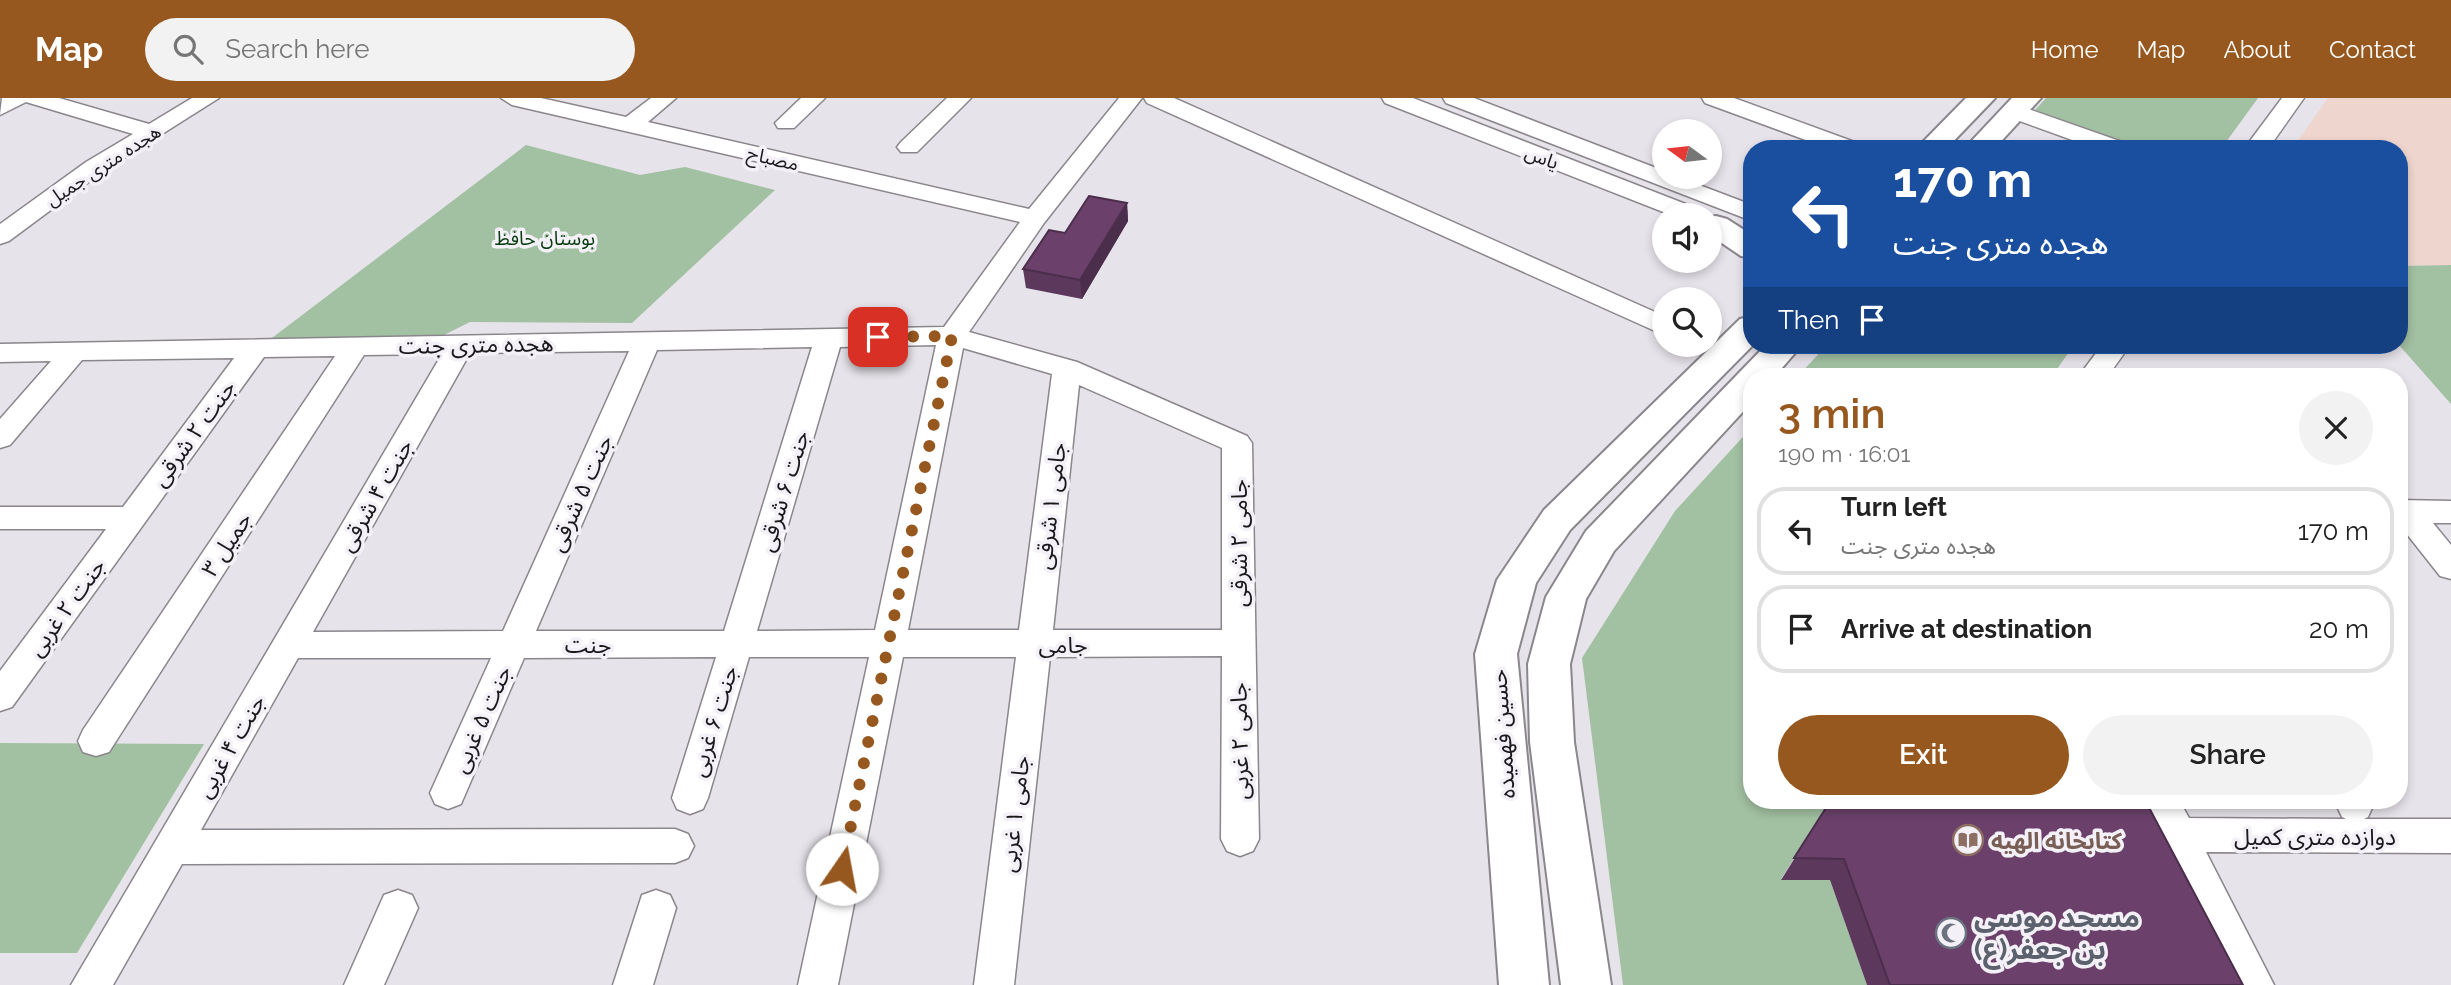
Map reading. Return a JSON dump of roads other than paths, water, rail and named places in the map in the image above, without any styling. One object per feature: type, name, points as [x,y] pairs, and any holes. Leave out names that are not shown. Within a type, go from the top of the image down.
[{"type":"main road","points":[[1939,140],[1981,98]]},
{"type":"main road","points":[[1987,140],[2020,105]]},
{"type":"main road","points":[[1722,231],[1743,244]]},
{"type":"main road","name":"حسین فهمیده","points":[[1524,985],[1496,654],[1517,580],[1557,520],[1743,335]]},
{"type":"main road","points":[[1763,368],[1777,354]]},
{"type":"main road","points":[[1586,985],[1552,742],[1549,664],[1566,597],[1600,541],[1743,390]]},
{"type":"street","points":[[0,108],[18,98]]},
{"type":"street","points":[[35,98],[152,132]]},
{"type":"street","name":"هجده متری جمیل","points":[[0,236],[94,167],[208,98]]},
{"type":"street","name":"مصباح","points":[[512,98],[1035,218]]},
{"type":"street","points":[[631,125],[665,98]]},
{"type":"street","points":[[786,123],[814,98]]},
{"type":"street","points":[[909,147],[960,98]]},
{"type":"street","points":[[818,985],[952,336],[1035,218],[1131,98]]},
{"type":"street","points":[[1155,98],[1652,321]]},
{"type":"street","name":"یاس","points":[[1393,98],[1660,203]]},
{"type":"street","name":"یاس","points":[[1454,98],[1743,211]]},
{"type":"street","points":[[1713,98],[1827,140]]},
{"type":"street","points":[[2263,140],[2293,98]]},
{"type":"street","points":[[2020,105],[2100,140]]},
{"type":"street","name":"یاس","points":[[1722,228],[1743,236]]},
{"type":"street","name":"هجده متری جنت","points":[[0,353],[952,336],[1067,369],[1237,443]]},
{"type":"street","name":"جنت ۶ شرقی","points":[[736,644],[829,338]]},
{"type":"street","name":"جنت ۵ شرقی","points":[[514,645],[647,341]]},
{"type":"street","name":"جنت ۴ شرقی","points":[[288,645],[462,344]]},
{"type":"street","name":"جمیل ۳","points":[[96,741],[356,346]]},
{"type":"street","name":"جنت ۲ شرقی","points":[[131,518],[256,348]]},
{"type":"street","points":[[0,438],[75,351]]},
{"type":"street","name":"جامی ۱ شرقی","points":[[1034,644],[1067,369]]},
{"type":"street","name":"جامی ۲ شرقی","points":[[1237,443],[1238,643]]},
{"type":"street","points":[[2408,512],[2451,512]]},
{"type":"street","points":[[0,518],[131,518]]},
{"type":"street","name":"جنت ۲ غربی","points":[[0,697],[131,518]]},
{"type":"street","points":[[2408,518],[2451,567]]},
{"type":"street","name":"جامی","points":[[888,644],[1238,643]]},
{"type":"street","name":"جامی ۲ غربی","points":[[1238,643],[1240,839]]},
{"type":"street","name":"جنت ۶ غربی","points":[[690,798],[736,644]]},
{"type":"street","name":"جنت","points":[[288,645],[888,644]]},
{"type":"street","name":"جامی ۱ غربی","points":[[994,985],[1034,644]]},
{"type":"street","name":"جنت ۴ غربی","points":[[91,985],[288,645]]},
{"type":"street","name":"جنت ۵ غربی","points":[[449,793],[514,645]]},
{"type":"street","points":[[2165,809],[2254,985]]},
{"type":"street","name":"دوازده متری کمیل","points":[[2178,835],[2451,836]]},
{"type":"street","points":[[171,847],[675,846]]},
{"type":"street","points":[[364,985],[398,908]]},
{"type":"street","points":[[633,985],[656,908]]},
{"type":"place","name":"کتابخانه الهیه","points":[[1968,840]]},
{"type":"place","name":"مسجد موسی بن جعفر(ع)","points":[[1951,933]]},
{"type":"park label","name":"بوستان حافظ","points":[[545,238]]}]
